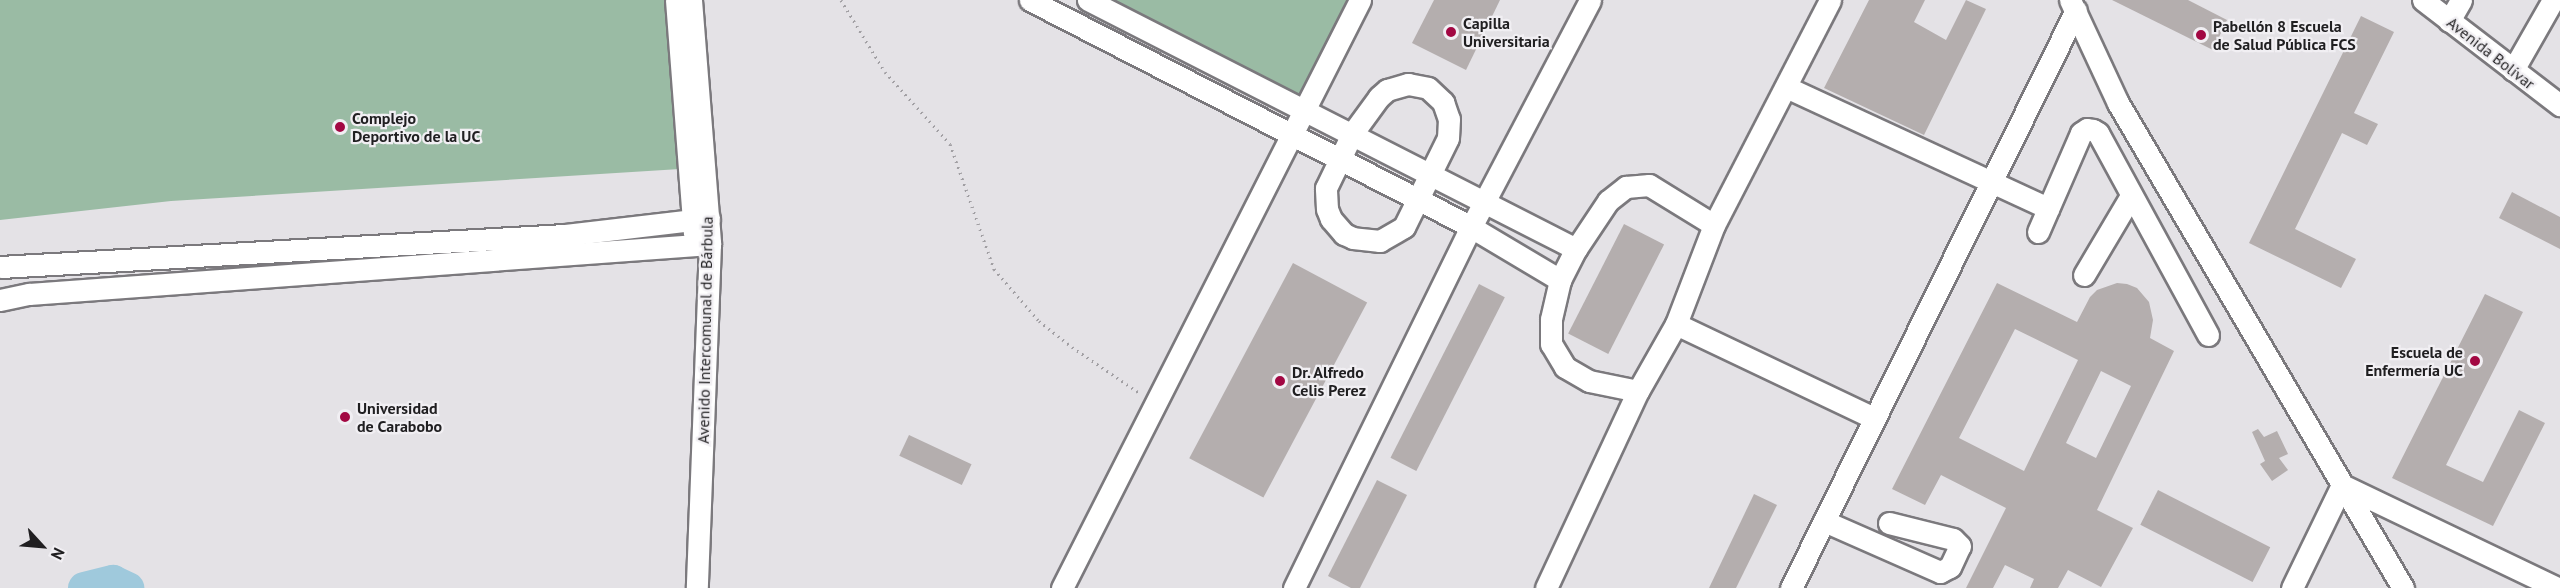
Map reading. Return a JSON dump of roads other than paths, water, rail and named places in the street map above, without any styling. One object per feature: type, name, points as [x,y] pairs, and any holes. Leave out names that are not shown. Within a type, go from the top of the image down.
[{"type":"street","name":"Avenido Intercomunal de Bárbula","points":[[676,0],[703,245],[697,588]]},
{"type":"street","name":"Avenido Intercomunal de Bárbula","points":[[691,0],[701,220]]},
{"type":"street","points":[[1030,0],[1472,227],[1560,280]]},
{"type":"street","points":[[1088,0],[1576,249]]},
{"type":"street","points":[[1062,588],[1360,0]]},
{"type":"street","points":[[1294,588],[1472,227],[1590,0]]},
{"type":"street","points":[[1546,588],[1638,391],[1676,324],[1714,225],[1830,0]]},
{"type":"street","name":"Avenida Bolívar","points":[[2423,0],[2560,105]]},
{"type":"street","points":[[2449,21],[2461,0]]},
{"type":"street","points":[[2513,70],[2553,0]]},
{"type":"street","points":[[1791,588],[1990,183],[2073,5]]},
{"type":"street","points":[[2073,5],[2118,103],[2403,588]]},
{"type":"street","points":[[1408,84],[1428,88],[1443,102],[1449,119],[1448,138],[1404,227],[1389,238],[1371,242],[1344,234],[1330,219],[1325,199],[1326,188],[1340,159],[1352,134],[1379,97],[1387,90],[1408,84]]},
{"type":"street","points":[[1786,87],[2048,208]]},
{"type":"street","points":[[2038,232],[2081,133],[2087,129],[2098,133],[2208,335]]},
{"type":"street","points":[[1638,391],[1589,381],[1565,367],[1551,344],[1551,319],[1560,280],[1576,249],[1608,201],[1626,187],[1649,185],[1714,225]]},
{"type":"street","points":[[2084,275],[2131,196]]},
{"type":"street","points":[[0,267],[565,235],[701,220]]},
{"type":"street","name":"Avenido Intercomunal de Bárbula","points":[[684,588],[703,245]]},
{"type":"street","points":[[0,300],[29,294],[703,245]]},
{"type":"street","points":[[1676,324],[1874,418]]},
{"type":"street","points":[[2342,485],[2543,585]]},
{"type":"street","points":[[2292,588],[2342,485]]},
{"type":"street","points":[[1824,521],[1940,572],[1950,567],[1960,546],[1953,539],[1889,523]]},
{"type":"waterway","points":[[84,588],[113,581],[128,588]]},
{"type":"place","name":"Capilla Universitaria","points":[[1451,32]]},
{"type":"place","name":"Pabellón 8 Escuela de Salud Pública FCS","points":[[2201,35]]},
{"type":"place","name":"Complejo Deportivo de la UC","points":[[340,127]]},
{"type":"place","name":"Escuela de Enfermería UC","points":[[2475,361]]},
{"type":"place","name":"Dr. Alfredo Celis Perez","points":[[1280,381]]},
{"type":"place","name":"Universidad de Carabobo","points":[[345,417]]}]
